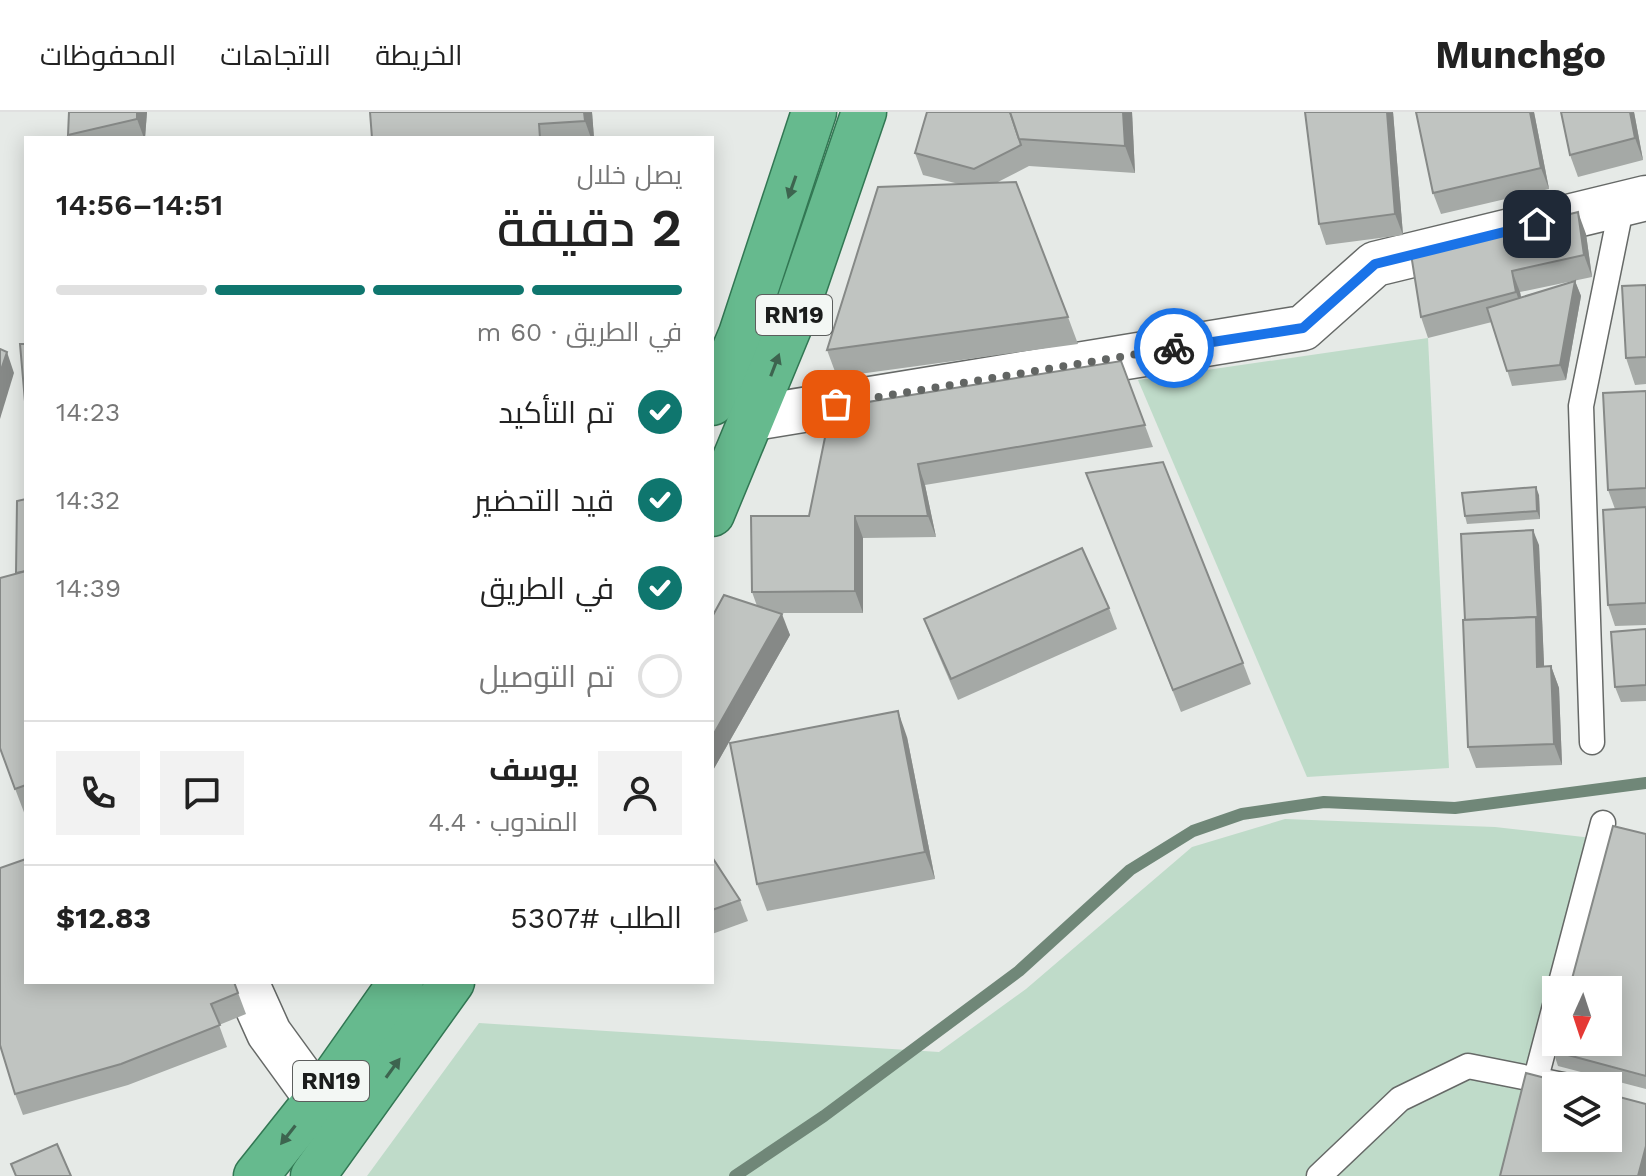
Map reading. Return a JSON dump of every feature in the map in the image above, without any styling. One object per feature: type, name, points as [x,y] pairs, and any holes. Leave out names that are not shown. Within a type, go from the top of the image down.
[{"type":"highway","name":"RN19","points":[[714,398],[741,334],[814,112]]},
{"type":"highway","name":"RN19","points":[[714,509],[754,418],[820,244],[864,112]]},
{"type":"highway","name":"RN19","points":[[256,1176],[317,1099],[400,984]]},
{"type":"highway","name":"RN19","points":[[313,1176],[451,984]]},
{"type":"street","points":[[754,418],[1303,328],[1375,264],[1634,201]]},
{"type":"street","points":[[247,984],[269,1033],[317,1099]]},
{"type":"lane","points":[[1592,742],[1581,406],[1634,201]]},
{"type":"lane","points":[[1563,976],[1603,823]]},
{"type":"lane","points":[[1536,1078],[1542,1055]]},
{"type":"lane","points":[[1319,1176],[1400,1099],[1468,1066],[1542,1080]]},
{"type":"green space","points":[[1428,338],[1449,768],[1307,777],[1138,380]]},
{"type":"green space","points":[[1285,819],[1495,827],[1619,841],[1576,976],[1542,976],[1542,1056],[1551,1056],[1546,1072],[1542,1072],[1542,1084],[1513,1176],[367,1176],[479,1023],[939,1052],[1026,989],[1192,847]]},
{"type":"building","points":[[69,112],[137,112],[137,119],[68,135]]},
{"type":"building","points":[[370,112],[584,112],[585,121],[539,124],[540,136],[372,136]]},
{"type":"building","points":[[927,112],[1010,112],[1021,145],[974,169],[915,153]]},
{"type":"building","points":[[1010,112],[1123,112],[1125,146],[1019,139]]},
{"type":"building","points":[[1305,112],[1387,112],[1395,214],[1319,224]]},
{"type":"building","points":[[1416,112],[1530,112],[1541,168],[1433,193]]},
{"type":"building","points":[[1561,112],[1630,112],[1635,138],[1570,155]]},
{"type":"building","points":[[1016,182],[1068,317],[827,350],[878,187]]},
{"type":"building","points":[[1578,212],[1584,255],[1512,271],[1516,292],[1421,317],[1411,254]]},
{"type":"building","points":[[1575,281],[1560,365],[1507,371],[1487,308]]},
{"type":"building","points":[[1646,285],[1646,357],[1626,358],[1622,286]]},
{"type":"building","points":[[20,344],[24,344],[24,390]]},
{"type":"building","points":[[0,349],[7,352],[0,373]]},
{"type":"building","points":[[1121,361],[1145,425],[918,464],[928,516],[855,516],[855,591],[752,592],[751,516],[809,516],[831,408]]},
{"type":"building","points":[[1646,391],[1646,488],[1608,490],[1603,393]]},
{"type":"building","points":[[1163,462],[1243,663],[1173,690],[1086,473]]},
{"type":"building","points":[[1536,487],[1537,511],[1465,516],[1462,493]]},
{"type":"building","points":[[24,499],[24,571],[16,573],[17,501]]},
{"type":"building","points":[[1646,507],[1646,603],[1608,605],[1603,510]]},
{"type":"building","points":[[1533,530],[1538,623],[1536,617],[1465,620],[1461,534]]},
{"type":"building","points":[[1082,548],[1109,608],[951,679],[924,619]]},
{"type":"building","points":[[24,572],[24,786],[15,789],[0,748],[0,578]]},
{"type":"building","points":[[724,595],[782,614],[714,733],[714,613]]},
{"type":"building","points":[[1536,617],[1537,667],[1551,666],[1554,744],[1468,747],[1463,620]]},
{"type":"building","points":[[1646,629],[1646,685],[1615,687],[1611,632]]},
{"type":"building","points":[[898,711],[925,852],[757,884],[730,743]]},
{"type":"building","points":[[1613,826],[1646,834],[1646,1076],[1572,1056],[1622,1056],[1622,976],[1573,976]]},
{"type":"building","points":[[24,860],[24,984],[235,984],[238,993],[211,1004],[220,1025],[121,1064],[15,1094],[0,1045],[0,868]]},
{"type":"building","points":[[714,860],[740,900],[714,909]]},
{"type":"building","points":[[1526,1073],[1542,1077],[1542,1152],[1622,1152],[1622,1098],[1646,1104],[1646,1146],[1638,1176],[1500,1176]]},
{"type":"building","points":[[57,1144],[71,1176],[16,1176],[11,1164]]},
{"type":"waterway","points":[[735,1176],[824,1116],[1019,971],[1130,870],[1193,831],[1242,814],[1324,802],[1455,808],[1646,783]]},
{"type":"way so far","points":[[836,404],[1174,348]]},
{"type":"route","points":[[1174,348],[1303,328],[1375,264],[1537,224]]}]
